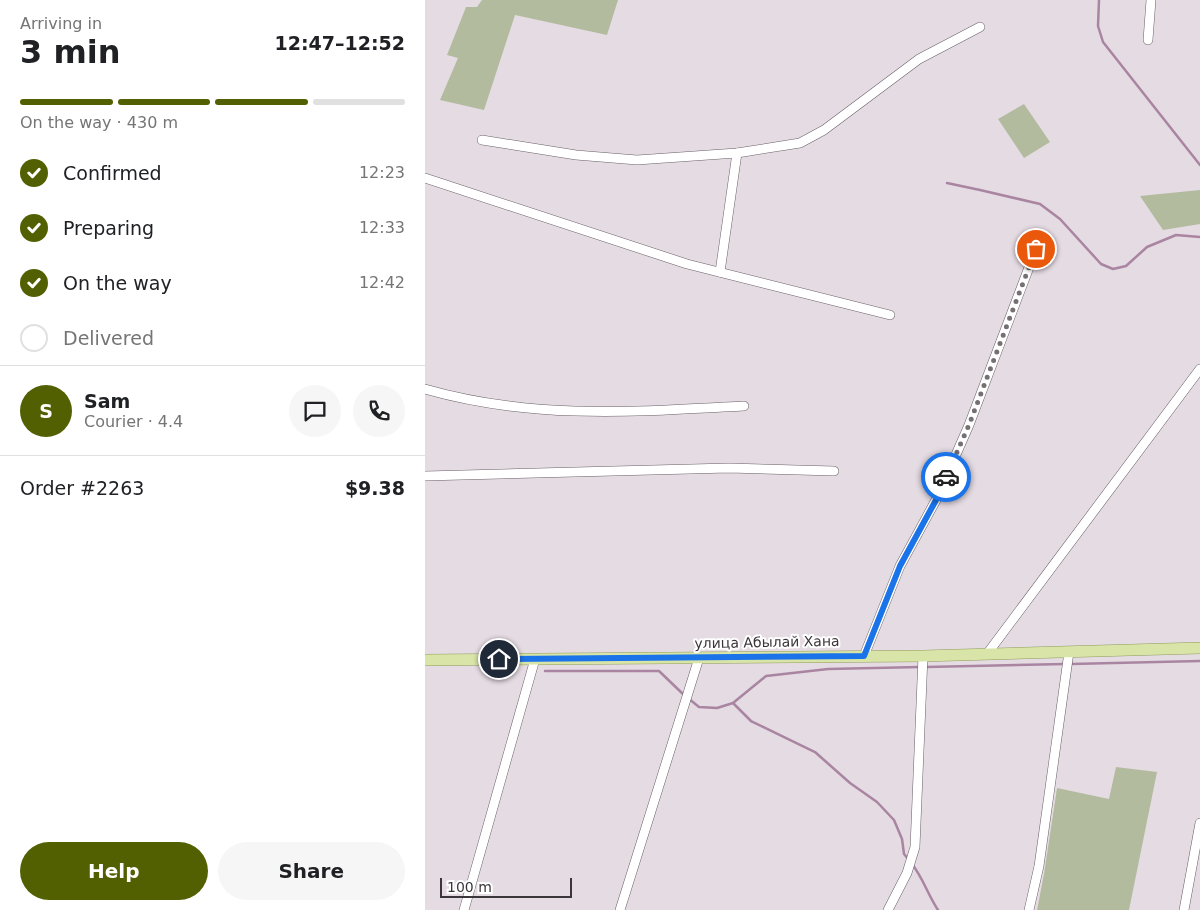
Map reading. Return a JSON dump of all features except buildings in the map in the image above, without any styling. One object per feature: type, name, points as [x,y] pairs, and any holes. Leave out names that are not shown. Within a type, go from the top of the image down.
[{"type":"main road","name":"улица Абылай Хана","points":[[425,660],[923,656],[1200,648]]},
{"type":"street","points":[[1148,40],[1151,0]]},
{"type":"street","points":[[482,140],[576,155],[637,160],[737,152],[800,143],[824,130],[919,59],[980,27]]},
{"type":"street","points":[[720,272],[737,152]]},
{"type":"street","points":[[425,178],[687,264],[890,315]]},
{"type":"street","points":[[864,656],[900,566],[936,500],[969,425],[1036,249]]},
{"type":"street","points":[[987,654],[1200,369]]},
{"type":"street","points":[[425,389],[507,407],[563,412],[617,412],[745,406]]},
{"type":"street","points":[[425,476],[729,468],[834,471]]},
{"type":"street","points":[[1029,910],[1039,866],[1069,652]]},
{"type":"street","points":[[888,910],[907,873],[915,847],[923,656]]},
{"type":"street","points":[[619,910],[699,658]]},
{"type":"street","points":[[464,910],[535,659]]},
{"type":"street","points":[[1185,910],[1200,823]]},
{"type":"green space","points":[[482,0],[618,0],[607,35],[515,15],[484,110],[440,100],[458,58],[447,55],[466,7],[477,7]]},
{"type":"green space","points":[[1024,104],[1050,142],[1024,158],[998,119]]},
{"type":"green space","points":[[1200,190],[1200,224],[1163,230],[1140,196]]},
{"type":"green space","points":[[1116,767],[1157,772],[1129,910],[1037,910],[1057,788],[1109,799]]},
{"type":"waterway","points":[[1099,0],[1098,26],[1103,42],[1200,165]]},
{"type":"waterway","points":[[947,183],[1040,204],[1060,219],[1101,264],[1113,269],[1126,266],[1147,247],[1176,235],[1200,237]]},
{"type":"waterway","points":[[1071,664],[1200,661]]},
{"type":"waterway","points":[[926,667],[1065,664]]},
{"type":"waterway","points":[[688,698],[699,707],[717,708],[733,703],[766,676],[828,669],[920,667]]},
{"type":"waterway","points":[[545,671],[659,671],[684,695]]},
{"type":"waterway","points":[[733,703],[751,721],[815,752],[850,783],[877,802],[894,820],[902,839],[904,854],[909,860]]},
{"type":"waterway","points":[[912,864],[938,910]]},
{"type":"way so far","points":[[946,477],[969,425],[1036,249]]},
{"type":"route","points":[[499,659],[864,656],[900,566],[936,500],[946,477]]}]
